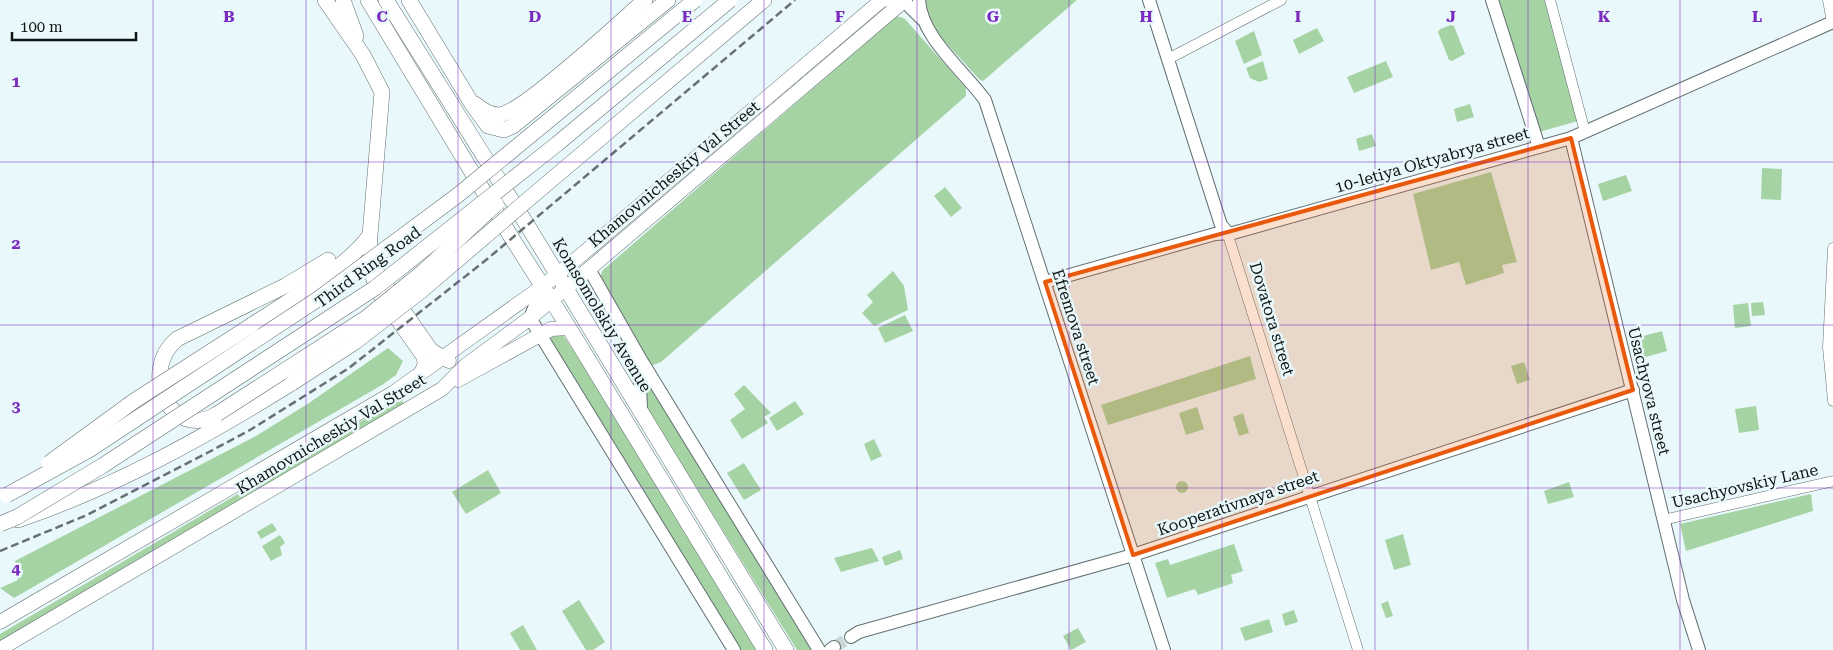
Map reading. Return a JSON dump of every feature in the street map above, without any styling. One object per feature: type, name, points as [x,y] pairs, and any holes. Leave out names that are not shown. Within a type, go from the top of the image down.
[{"type":"main road","points":[[325,0],[363,55]]},
{"type":"main road","points":[[343,0],[363,55],[382,92],[370,235],[371,272],[377,291],[423,356],[425,364],[421,373]]},
{"type":"main road","points":[[368,0],[766,650]]},
{"type":"main road","name":"Komsomolskiy Avenue","points":[[386,0],[558,275],[786,650]]},
{"type":"main road","points":[[409,0],[469,99],[488,126],[497,130],[504,130],[519,121],[668,0]]},
{"type":"main road","points":[[469,99],[489,113],[500,115],[506,112],[552,81],[645,0]]},
{"type":"main road","name":"Third Ring Road","points":[[4,497],[89,450],[318,299],[458,195],[695,0]]},
{"type":"main road","name":"Third Ring Road","points":[[0,525],[17,517],[102,466],[375,288],[557,144],[730,0]]},
{"type":"main road","points":[[0,525],[62,506],[226,424],[355,342],[421,292],[764,0]]},
{"type":"main road","name":"Khamovnicheskiy Val Street","points":[[0,622],[393,393],[443,358],[558,275],[882,0]]},
{"type":"main road","name":"Khamovnicheskiy Val Street","points":[[0,649],[442,389],[465,366],[530,318],[565,289],[901,3]]},
{"type":"main road","points":[[469,99],[483,155]]},
{"type":"main road","points":[[373,209],[363,229],[312,271],[185,335],[167,350],[162,359],[159,382],[161,392],[170,407],[191,420],[207,419],[366,318],[438,259],[557,144]]},
{"type":"main road","points":[[4,497],[128,405],[252,325],[336,267],[357,250],[370,235]]},
{"type":"main road","points":[[370,253],[378,274],[431,350],[443,358],[465,366]]},
{"type":"main road","points":[[442,389],[551,329],[569,328]]},
{"type":"street","name":"Efremova street","points":[[882,0],[901,3],[926,25],[985,100],[1164,650]]},
{"type":"street","name":"Efremova street","points":[[919,0],[926,25]]},
{"type":"street","name":"Dovatora street","points":[[1149,0],[1221,225],[1228,232],[1356,650]]},
{"type":"street","points":[[1168,59],[1282,0]]},
{"type":"street","points":[[1492,0],[1539,147]]},
{"type":"street","points":[[1550,0],[1585,132]]},
{"type":"street","points":[[1828,0],[1833,30]]},
{"type":"street","name":"10-letiya Oktyabrya street","points":[[1045,282],[1228,232],[1243,230],[1571,138],[1833,22]]},
{"type":"street","points":[[1815,30],[1822,30],[1833,36]]},
{"type":"street","name":"Usachyova street","points":[[1571,138],[1684,606],[1699,650]]},
{"type":"street","points":[[1833,248],[1828,347],[1833,401]]},
{"type":"street","name":"Komsomolskiy Avenue","points":[[589,269],[637,352],[819,650]]},
{"type":"street","points":[[543,286],[530,318],[734,650]]},
{"type":"street","points":[[637,352],[640,362],[639,398],[642,416]]},
{"type":"street","name":"Kooperativnaya street","points":[[851,637],[859,632],[1133,555],[1310,495],[1633,390]]},
{"type":"street","name":"Usachyovskiy Lane","points":[[1663,520],[1833,481]]},
{"type":"highlighted area","points":[[1571,138],[1633,390],[1133,555],[1045,282]]},
{"type":"green space","points":[[922,0],[1077,0],[983,81],[932,28]]},
{"type":"green space","points":[[1496,0],[1546,0],[1578,121],[1539,132]]},
{"type":"green space","points":[[896,16],[904,18],[966,88],[966,96],[661,362],[651,366],[600,277],[603,270]]},
{"type":"green space","points":[[1451,25],[1454,26],[1465,54],[1452,61],[1449,60],[1438,32],[1440,29]]},
{"type":"green space","points":[[1317,28],[1324,41],[1299,54],[1293,40]]},
{"type":"green space","points":[[1254,31],[1262,55],[1244,64],[1235,41]]},
{"type":"green space","points":[[1263,61],[1268,79],[1259,82],[1250,78],[1246,68]]},
{"type":"green space","points":[[1386,61],[1393,77],[1354,93],[1347,77]]},
{"type":"green space","points":[[1470,104],[1474,117],[1457,122],[1454,109]]},
{"type":"green space","points":[[1372,134],[1376,146],[1359,151],[1356,139]]},
{"type":"green space","points":[[1762,168],[1782,169],[1781,200],[1761,199]]},
{"type":"green space","points":[[1491,172],[1517,262],[1502,265],[1504,273],[1466,285],[1459,262],[1431,270],[1413,194]]},
{"type":"green space","points":[[1626,175],[1632,191],[1603,201],[1598,184]]},
{"type":"green space","points":[[945,187],[962,208],[951,217],[934,196]]},
{"type":"green space","points":[[893,271],[904,286],[908,310],[874,326],[862,313],[873,302],[867,295]]},
{"type":"green space","points":[[1763,302],[1765,315],[1752,316],[1751,303]]},
{"type":"green space","points":[[1748,303],[1751,326],[1735,328],[1733,305]]},
{"type":"green space","points":[[905,315],[913,331],[885,343],[878,328]]},
{"type":"green space","points":[[1662,331],[1667,351],[1642,358],[1636,338]]},
{"type":"green space","points":[[563,335],[586,369],[757,650],[738,650],[549,343],[549,336]]},
{"type":"green space","points":[[622,335],[634,356],[634,374],[618,350]]},
{"type":"green space","points":[[388,348],[403,361],[396,375],[382,385],[14,598],[0,588],[18,580],[15,561],[256,436],[309,403]]},
{"type":"green space","points":[[1250,356],[1256,379],[1108,425],[1101,405]]},
{"type":"green space","points":[[1524,362],[1530,380],[1517,384],[1511,366]]},
{"type":"green space","points":[[644,373],[813,650],[797,650],[642,400]]},
{"type":"green space","points":[[744,385],[771,413],[764,417],[768,423],[742,439],[730,420],[745,409],[734,394]]},
{"type":"green space","points":[[399,399],[403,400],[403,406],[0,641],[0,634]]},
{"type":"green space","points":[[795,401],[804,414],[777,431],[769,418]]},
{"type":"green space","points":[[1756,406],[1759,430],[1739,433],[1735,409]]},
{"type":"green space","points":[[1197,407],[1204,429],[1186,435],[1179,413]]},
{"type":"green space","points":[[1243,413],[1249,433],[1239,436],[1233,417]]},
{"type":"green space","points":[[874,439],[882,456],[871,461],[864,444]]},
{"type":"green space","points":[[744,463],[761,490],[744,500],[727,473]]},
{"type":"green space","points":[[488,470],[501,493],[466,514],[452,492]]},
{"type":"green space","points":[[1180,481],[1184,481],[1188,487],[1184,493],[1180,493],[1176,489],[1176,485]]},
{"type":"green space","points":[[1569,482],[1574,497],[1548,504],[1544,491]]},
{"type":"green space","points":[[1811,494],[1813,511],[1686,551],[1680,524]]},
{"type":"green space","points":[[272,523],[277,530],[261,539],[257,532]]},
{"type":"green space","points":[[1403,534],[1411,565],[1394,570],[1385,540]]},
{"type":"green space","points":[[280,535],[285,543],[280,547],[282,555],[271,561],[262,546]]},
{"type":"green space","points":[[1234,544],[1243,571],[1231,575],[1233,583],[1198,595],[1195,589],[1167,598],[1155,563],[1168,559],[1170,565]]},
{"type":"green space","points":[[872,548],[879,561],[841,572],[834,558]]},
{"type":"green space","points":[[900,550],[903,559],[885,566],[882,557]]},
{"type":"green space","points":[[579,600],[605,642],[593,650],[586,650],[562,611]]},
{"type":"green space","points":[[1388,601],[1393,616],[1386,618],[1381,604]]},
{"type":"green space","points":[[1294,610],[1298,622],[1285,626],[1282,614]]},
{"type":"green space","points":[[1269,619],[1273,632],[1245,641],[1240,628]]},
{"type":"green space","points":[[523,625],[537,650],[520,650],[510,633]]},
{"type":"green space","points":[[1078,628],[1086,642],[1071,650],[1063,636]]},
{"type":"tunnel","points":[[834,647],[851,637]]},
{"type":"railway","points":[[0,551],[87,515],[209,452],[250,430],[349,368],[486,260],[795,0]]}]
